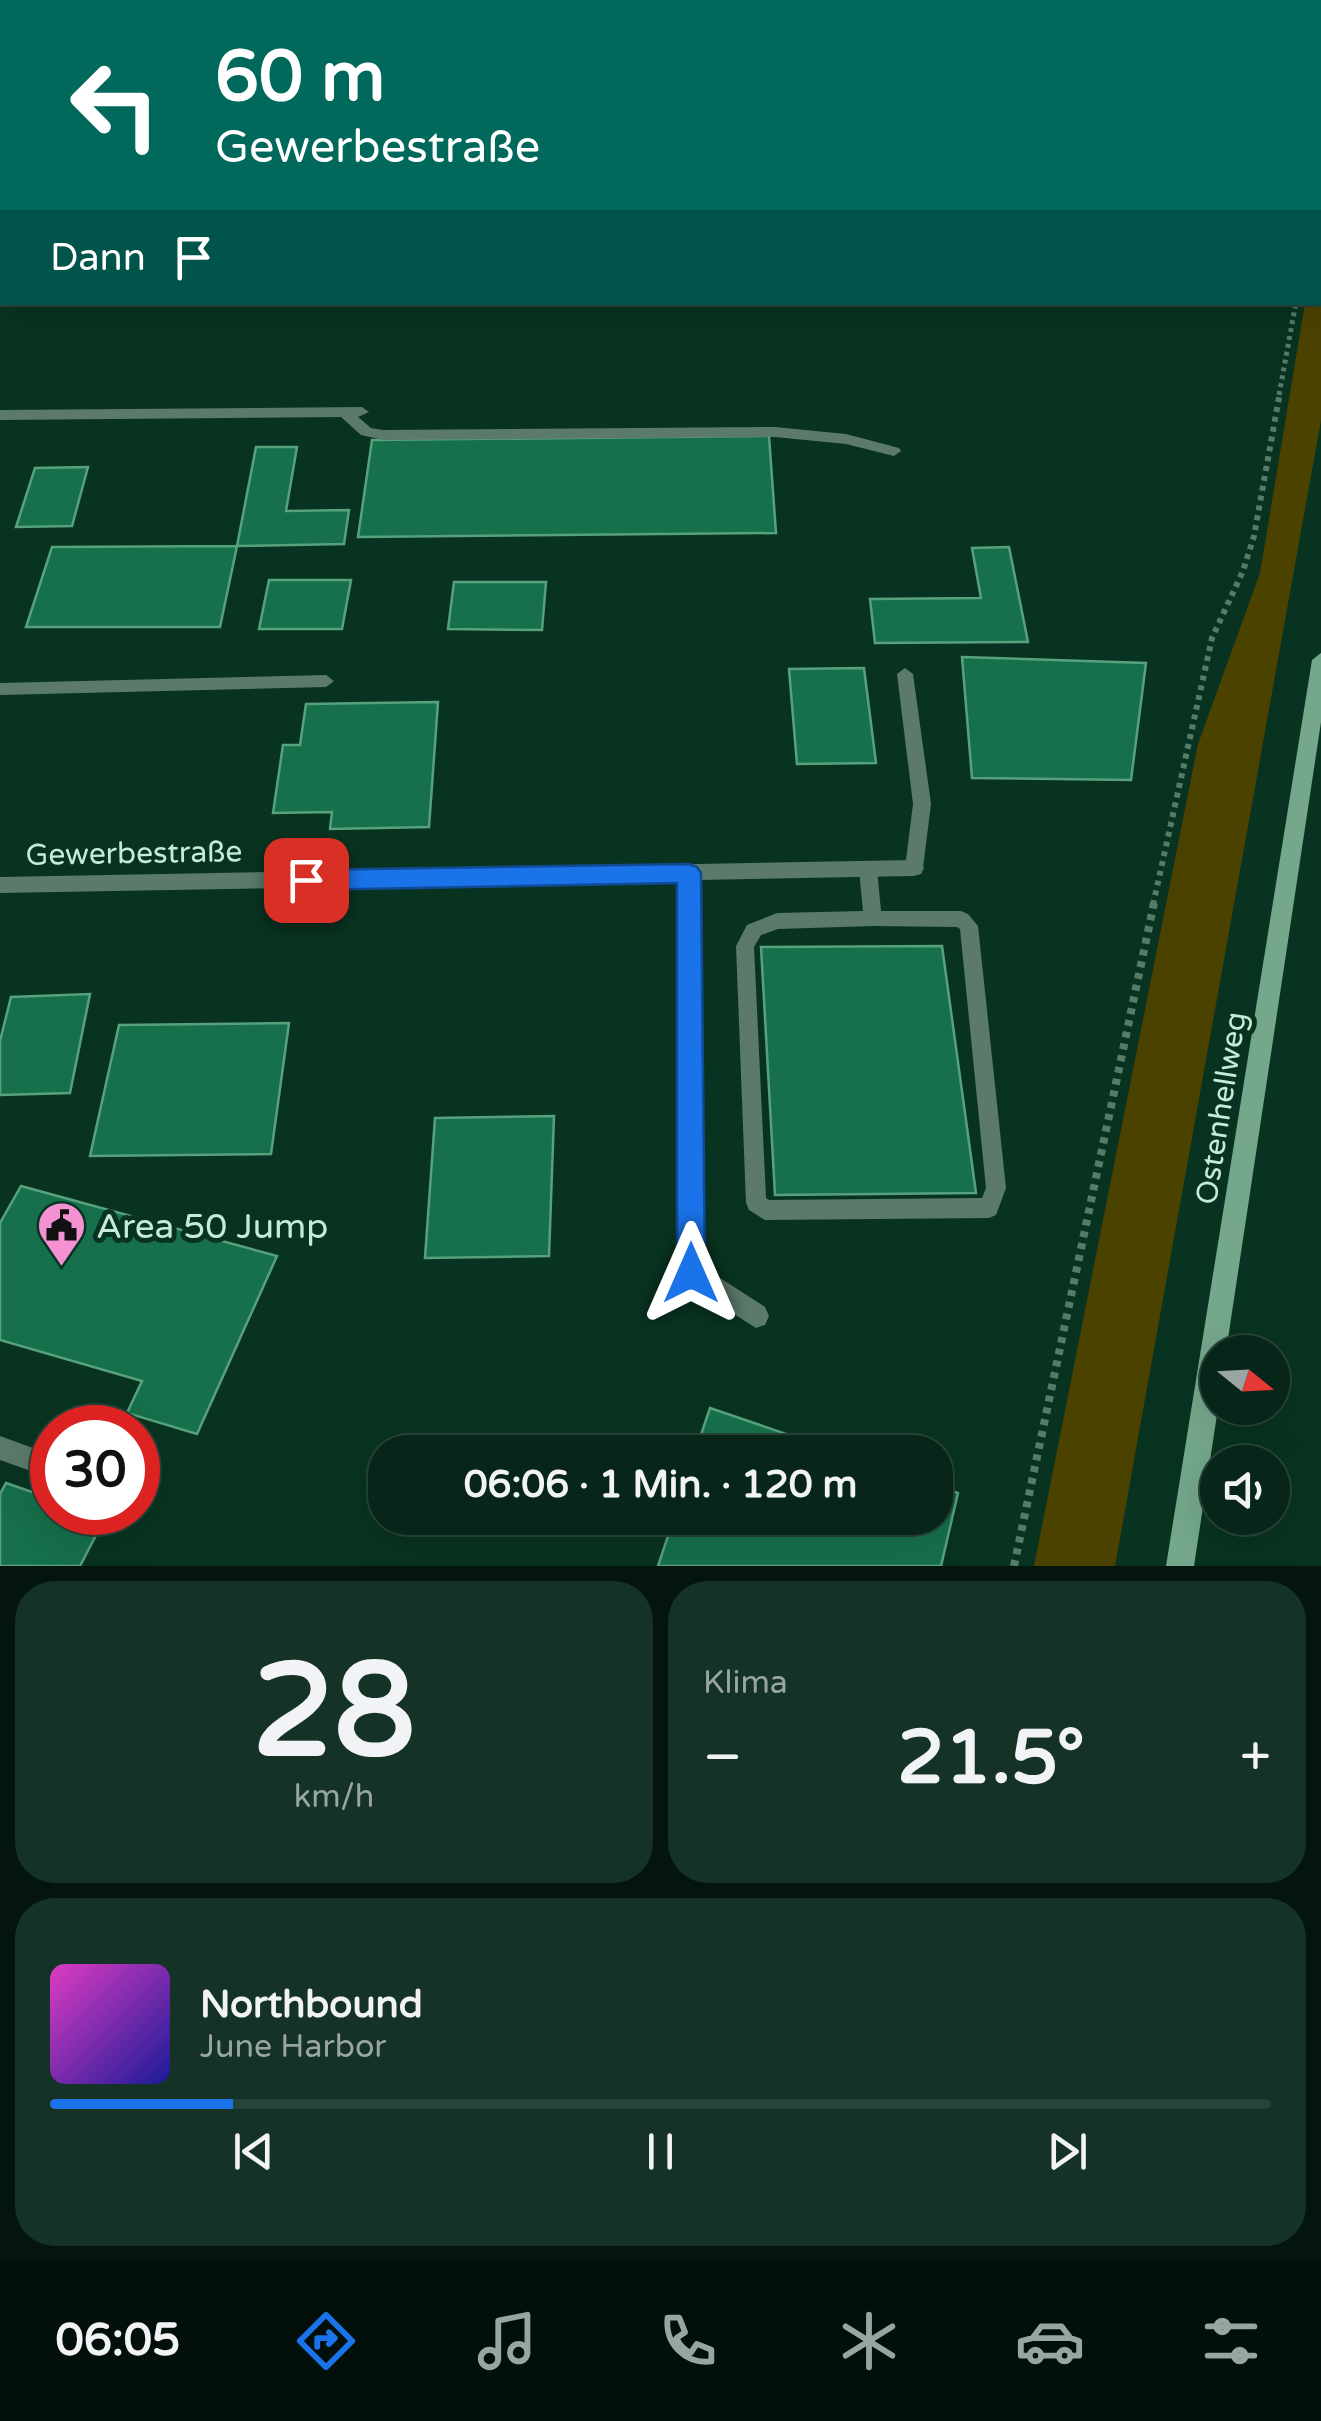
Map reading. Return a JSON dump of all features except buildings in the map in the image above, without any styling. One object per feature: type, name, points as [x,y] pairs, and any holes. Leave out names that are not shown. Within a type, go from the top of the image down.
[{"type":"main road","name":"Ostenhellweg","points":[[1180,1566],[1321,660]]},
{"type":"street","name":"Gewerbestraße","points":[[0,886],[914,868]]},
{"type":"street","points":[[689,873],[691,1273],[756,1316]]},
{"type":"lane","points":[[345,412],[366,432],[383,435],[775,432],[846,439],[894,451]]},
{"type":"lane","points":[[0,415],[362,412]]},
{"type":"lane","points":[[905,674],[922,804],[914,868]]},
{"type":"lane","points":[[0,689],[326,681]]},
{"type":"lane","points":[[868,870],[872,918]]},
{"type":"lane","points":[[872,918],[961,918],[969,926],[996,1188],[989,1208],[765,1210],[756,1203],[745,946],[754,930],[777,922],[872,918]]},
{"type":"lane","points":[[0,1448],[30,1459]]},
{"type":"path","points":[[1014,1566],[1191,728],[1212,638],[1243,571],[1254,536],[1295,305]]},
{"type":"shaded area","points":[[1305,305],[1321,305],[1321,420],[1115,1566],[1034,1566],[1198,744],[1260,573]]},
{"type":"place","name":"Area 50 Jump","points":[[61,1268]]},
{"type":"route","points":[[306,880],[689,873],[691,1273]]}]
